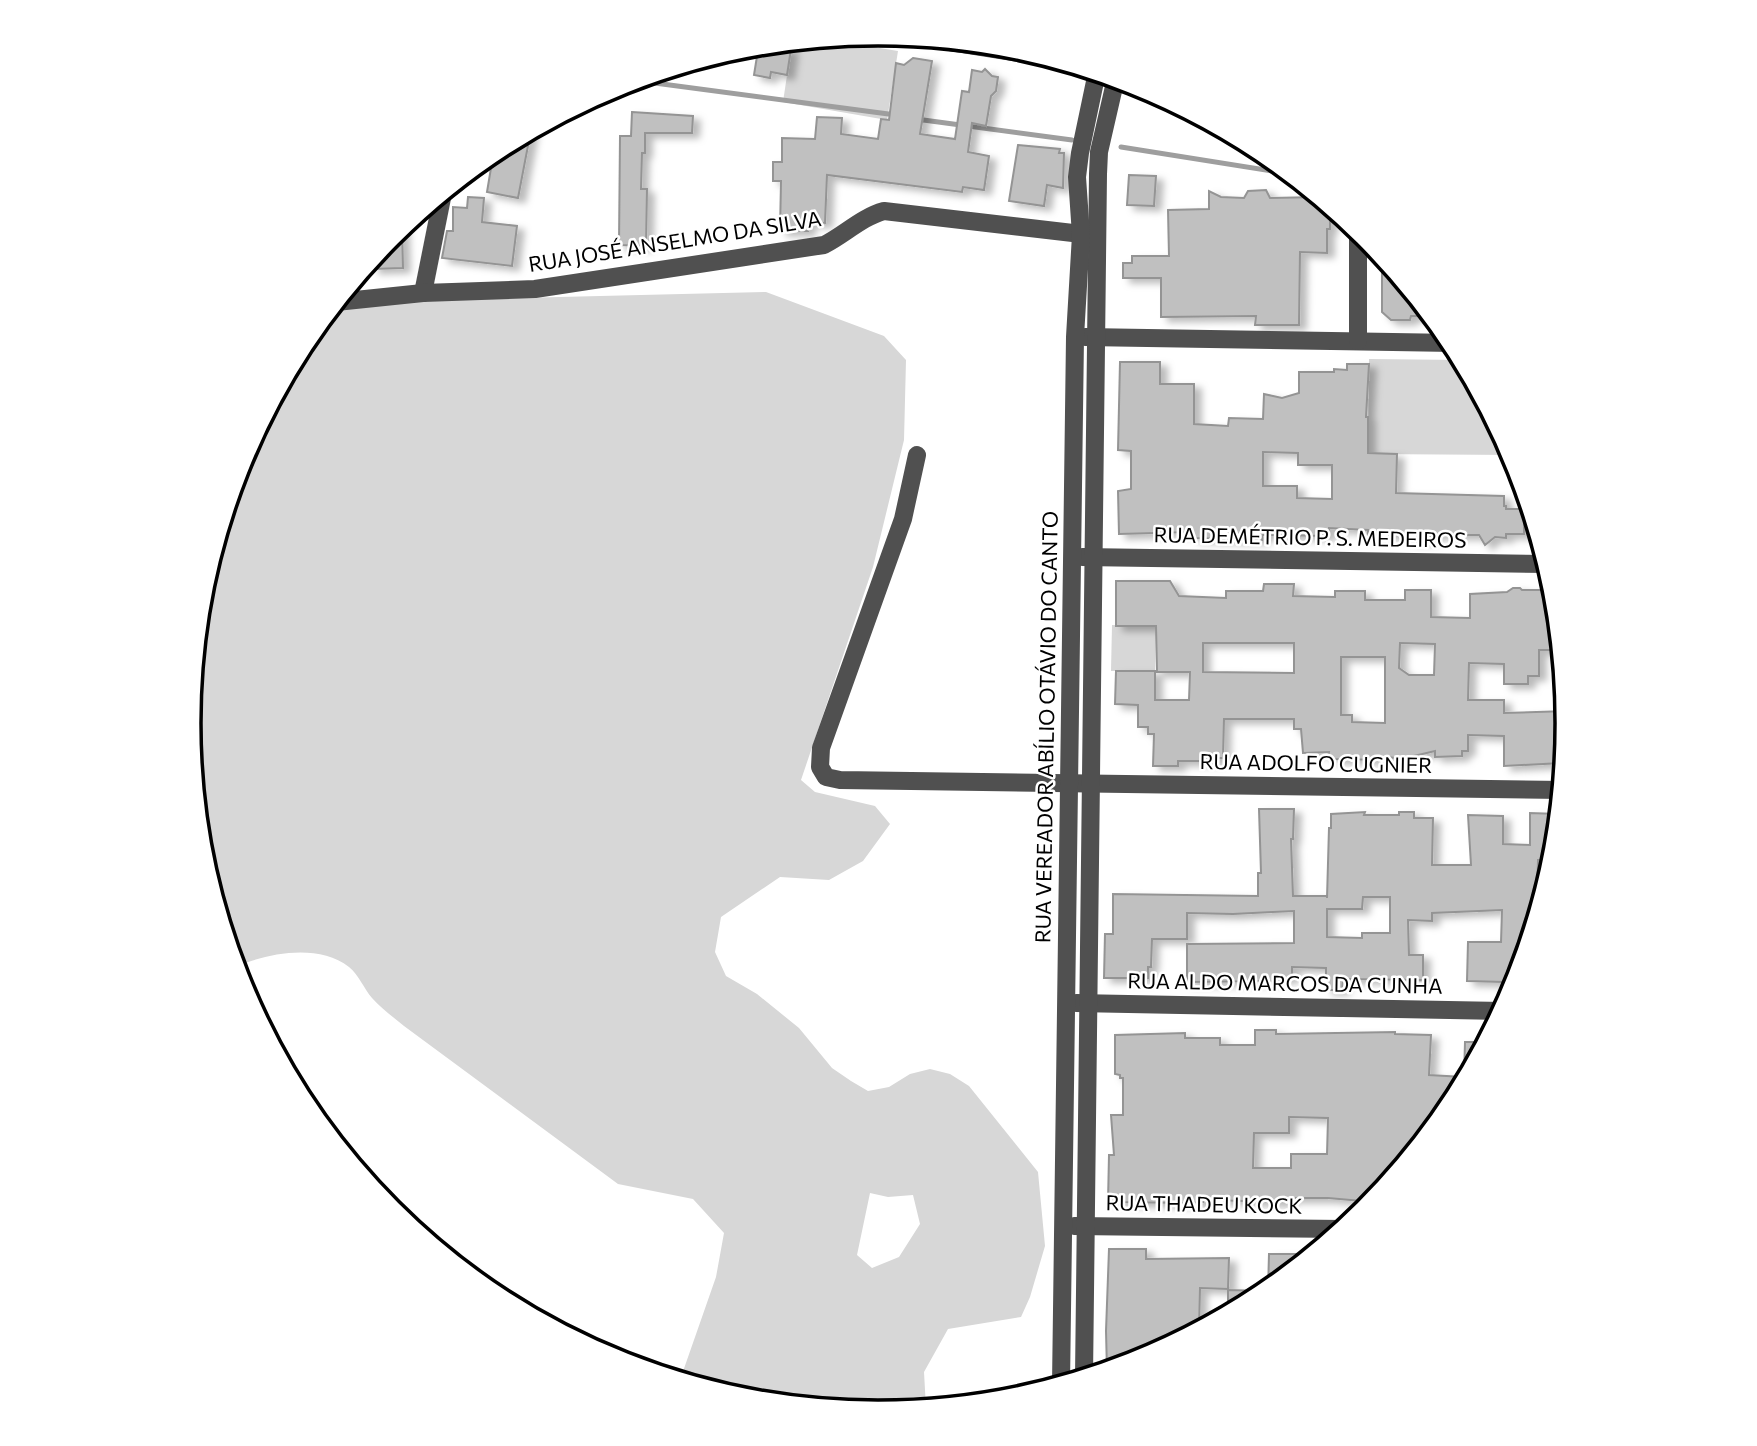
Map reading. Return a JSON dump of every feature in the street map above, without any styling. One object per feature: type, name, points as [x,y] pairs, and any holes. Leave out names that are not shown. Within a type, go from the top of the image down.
[{"type":"street","name":"RUA VEREADOR ABÍLIO OTÁVIO DO CANTO","points":[[1084,1368],[1096,337],[1089,235],[1077,177],[1095,81]]},
{"type":"street","name":"RUA VEREADOR ABÍLIO OTÁVIO DO CANTO","points":[[1061,1375],[1075,337],[1099,152],[1114,88]]},
{"type":"street","points":[[423,293],[440,207]]},
{"type":"street","name":"RUA JOSÉ ANSELMO DA SILVA","points":[[349,301],[423,293],[535,289],[824,245],[872,214],[884,211],[1089,235]]},
{"type":"street","points":[[1358,244],[1358,341]]},
{"type":"street","points":[[1075,337],[1439,343]]},
{"type":"street","name":"RUA ADOLFO CUGNIER","points":[[917,455],[903,519],[821,748],[820,767],[826,777],[1091,784],[1552,790]]},
{"type":"street","name":"RUA DEMÉTRIO P. S. MEDEIROS","points":[[1072,557],[1537,564]]},
{"type":"street","name":"RUA ALDO MARCOS DA CUNHA","points":[[1066,1003],[1491,1011]]},
{"type":"street","name":"RUA THADEU KOCK","points":[[1063,1226],[1328,1229]]},
{"type":"shaded area","points":[[868,46],[898,51],[887,120],[783,102],[791,51]]},
{"type":"shaded area","points":[[766,292],[884,336],[906,360],[904,440],[873,567],[801,780],[815,792],[875,806],[890,824],[863,861],[829,880],[780,877],[721,917],[715,952],[726,976],[757,994],[799,1028],[832,1068],[868,1091],[889,1087],[910,1074],[930,1069],[950,1074],[969,1086],[1038,1172],[1045,1246],[1030,1297],[1021,1317],[948,1329],[924,1372],[925,1399],[834,1399],[790,1395],[683,1371],[716,1277],[724,1233],[693,1199],[618,1184],[404,1026],[372,998],[353,970],[337,960],[323,955],[293,953],[246,963],[224,898],[207,811],[201,723],[207,635],[224,548],[253,464],[292,384],[346,305],[390,301]],"holes":[[[870,1193],[888,1197],[913,1195],[920,1224],[899,1257],[872,1268],[857,1255]]]},
{"type":"shaded area","points":[[1369,359],[1450,360],[1486,423],[1500,455],[1368,454]]},
{"type":"shaded area","points":[[1112,625],[1156,626],[1155,671],[1111,671]]},
{"type":"building","points":[[791,51],[787,75],[771,72],[770,78],[754,75],[757,57]]},
{"type":"building","points":[[913,58],[932,61],[920,134],[955,139],[962,91],[969,92],[972,70],[982,72],[985,69],[992,76],[998,77],[996,91],[991,96],[986,126],[972,123],[968,152],[989,156],[984,190],[963,187],[962,192],[827,175],[825,223],[808,222],[808,231],[780,231],[781,181],[773,181],[773,162],[782,162],[782,138],[815,139],[817,117],[842,118],[841,134],[878,139],[881,119],[889,120],[896,63],[904,65]]},
{"type":"building","points":[[632,112],[693,116],[692,133],[645,133],[641,189],[647,189],[646,246],[619,245],[620,136],[631,136]]},
{"type":"building","points":[[528,143],[518,198],[487,192],[491,168]]},
{"type":"building","points":[[1018,145],[1060,149],[1059,153],[1064,153],[1063,188],[1047,185],[1044,206],[1009,201]]},
{"type":"building","points":[[1129,175],[1156,176],[1154,206],[1127,205]]},
{"type":"building","points":[[1266,190],[1270,198],[1305,197],[1330,219],[1327,253],[1300,252],[1299,325],[1255,325],[1256,316],[1161,317],[1161,278],[1123,278],[1123,263],[1132,263],[1132,256],[1169,256],[1168,210],[1209,209],[1209,191],[1221,197],[1244,198],[1248,191]]},
{"type":"building","points":[[468,197],[484,198],[482,222],[517,226],[512,266],[442,258],[447,231],[453,231],[453,207],[467,208]]},
{"type":"building","points":[[402,241],[403,268],[376,269]]},
{"type":"building","points":[[1382,270],[1420,316],[1411,316],[1410,320],[1391,320],[1382,312]]},
{"type":"building","points":[[1120,362],[1160,362],[1160,384],[1194,384],[1194,424],[1228,426],[1229,418],[1263,419],[1264,394],[1282,398],[1299,393],[1299,372],[1334,372],[1334,369],[1347,370],[1347,364],[1369,364],[1366,417],[1368,453],[1397,454],[1396,493],[1504,496],[1506,509],[1521,509],[1524,534],[1506,534],[1506,538],[1495,537],[1485,545],[1479,535],[1430,535],[1430,540],[1409,540],[1401,538],[1402,535],[1368,535],[1368,530],[1329,528],[1329,536],[1262,535],[1262,540],[1192,538],[1192,532],[1119,534],[1118,491],[1131,489],[1131,451],[1118,450]],"holes":[[[1263,452],[1298,453],[1298,465],[1332,465],[1332,499],[1297,498],[1297,486],[1263,486]]]},
{"type":"building","points":[[1116,581],[1170,581],[1179,596],[1226,598],[1226,591],[1263,591],[1264,584],[1294,584],[1293,596],[1335,597],[1335,591],[1365,591],[1365,600],[1405,600],[1405,590],[1431,590],[1431,617],[1470,618],[1470,594],[1507,592],[1513,588],[1543,590],[1552,650],[1539,650],[1539,676],[1528,676],[1528,684],[1504,684],[1504,664],[1469,663],[1468,700],[1504,700],[1504,713],[1556,711],[1555,763],[1504,766],[1504,736],[1468,735],[1468,751],[1462,751],[1462,756],[1435,757],[1435,751],[1407,760],[1388,757],[1388,760],[1328,759],[1329,752],[1303,753],[1301,729],[1294,729],[1294,719],[1224,719],[1223,758],[1218,758],[1218,761],[1178,761],[1178,766],[1153,766],[1154,734],[1148,734],[1148,727],[1138,727],[1138,705],[1115,704],[1116,671],[1155,671],[1155,700],[1189,700],[1190,672],[1157,672],[1156,626],[1116,626]],"holes":[[[1203,643],[1294,643],[1294,673],[1203,672]],[[1400,643],[1435,644],[1434,675],[1409,675],[1399,668]],[[1341,657],[1385,657],[1385,723],[1352,722],[1352,715],[1341,715]]]},
{"type":"building","points":[[1259,809],[1294,809],[1291,839],[1293,896],[1327,898],[1331,814],[1365,812],[1364,815],[1399,815],[1399,812],[1414,812],[1414,818],[1433,818],[1432,865],[1471,865],[1468,815],[1503,816],[1503,844],[1530,845],[1530,813],[1550,814],[1542,860],[1538,860],[1533,898],[1504,982],[1467,981],[1468,942],[1501,942],[1502,910],[1432,913],[1432,921],[1408,920],[1409,955],[1423,955],[1423,980],[1343,979],[1342,990],[1326,990],[1326,968],[1292,967],[1292,978],[1274,981],[1187,982],[1187,944],[1294,943],[1294,911],[1187,913],[1187,939],[1152,939],[1148,978],[1104,978],[1105,934],[1113,934],[1113,894],[1258,896],[1258,873],[1261,873]],"holes":[[[1363,897],[1390,897],[1390,933],[1362,933],[1362,938],[1327,937],[1327,909],[1362,909]]]},
{"type":"building","points":[[1255,1030],[1276,1030],[1276,1034],[1395,1032],[1431,1035],[1429,1075],[1456,1077],[1416,1135],[1359,1201],[1288,1198],[1288,1202],[1108,1202],[1109,1155],[1114,1155],[1111,1115],[1123,1115],[1123,1078],[1115,1074],[1115,1035],[1185,1033],[1185,1038],[1220,1038],[1220,1045],[1255,1045]],"holes":[[[1289,1117],[1328,1118],[1327,1154],[1291,1154],[1291,1168],[1253,1168],[1254,1133],[1289,1133]]]},
{"type":"building","points":[[1465,1042],[1476,1042],[1464,1063]]},
{"type":"building","points":[[1109,1249],[1146,1249],[1146,1259],[1229,1258],[1228,1289],[1200,1288],[1199,1320],[1107,1361]]},
{"type":"building","points":[[1269,1254],[1298,1254],[1291,1260],[1268,1276]]},
{"type":"building","points":[[1228,1290],[1248,1290],[1228,1303]]},
{"type":"waterway","points":[[655,83],[896,115]]},
{"type":"waterway","points":[[916,119],[1072,140]]},
{"type":"waterway","points":[[1121,147],[1270,171]]}]
